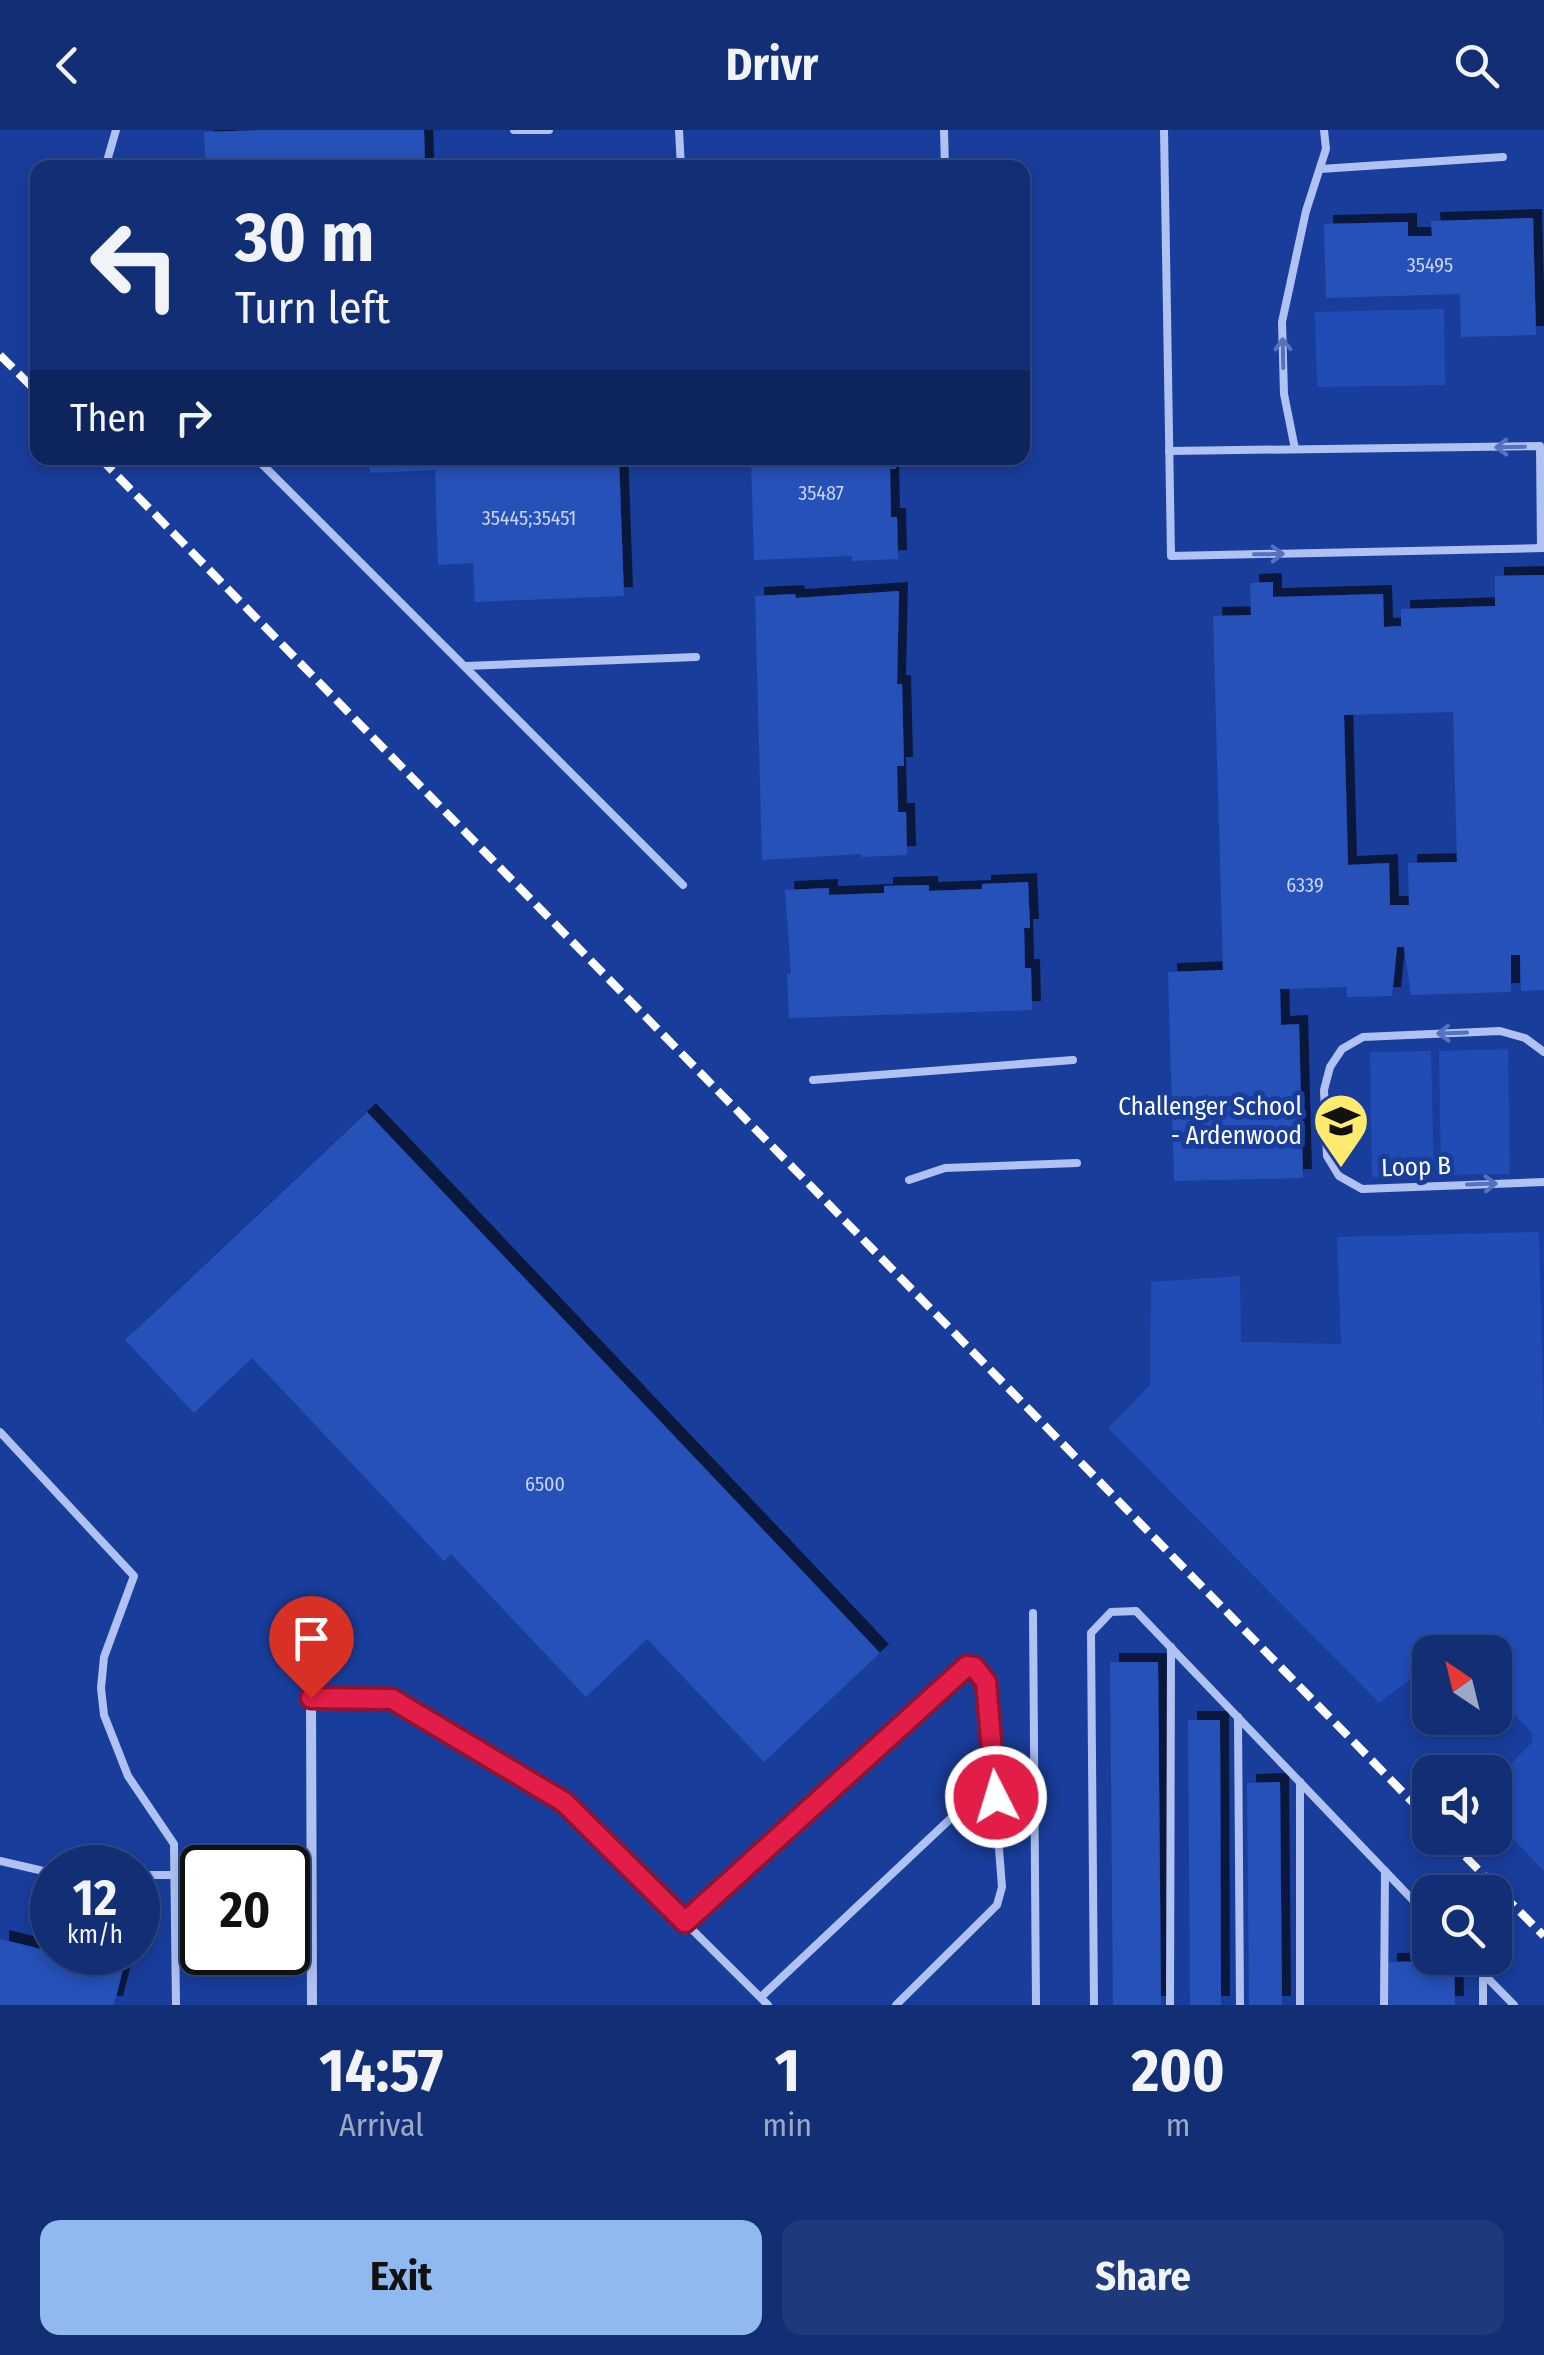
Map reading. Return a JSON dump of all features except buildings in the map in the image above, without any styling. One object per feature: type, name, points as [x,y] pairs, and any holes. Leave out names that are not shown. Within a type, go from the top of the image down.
[{"type":"street","points":[[311,1698],[312,2005]]},
{"type":"lane","points":[[107,160],[116,130]]},
{"type":"lane","points":[[514,130],[549,130]]},
{"type":"lane","points":[[679,130],[680,160]]},
{"type":"lane","points":[[944,130],[945,160]]},
{"type":"lane","points":[[1164,130],[1171,556],[1543,548],[1540,446],[1170,451]]},
{"type":"lane","points":[[1295,449],[1284,394],[1282,322],[1306,212],[1326,149],[1324,130]]},
{"type":"lane","points":[[1320,169],[1502,157]]},
{"type":"lane","points":[[263,465],[683,885]]},
{"type":"lane","points":[[465,666],[696,657]]},
{"type":"lane","name":"Loop B","points":[[1544,1052],[1525,1038],[1500,1031],[1363,1037],[1342,1049],[1330,1067],[1324,1090],[1327,1156],[1340,1176],[1362,1189],[1544,1182]]},
{"type":"lane","points":[[812,1080],[1073,1060]]},
{"type":"lane","points":[[909,1180],[945,1168],[1077,1163]]},
{"type":"lane","points":[[0,1432],[134,1576],[104,1657],[101,1688],[104,1716],[128,1776],[174,1844],[176,2005]]},
{"type":"lane","points":[[1094,2005],[1091,1633],[1111,1612],[1136,1611],[1412,1899]]},
{"type":"lane","points":[[1033,1613],[1036,2005]]},
{"type":"lane","points":[[1170,2005],[1171,1647]]},
{"type":"lane","points":[[685,1922],[967,1666],[974,1667],[986,1682],[1002,1888],[997,1905],[896,2005]]},
{"type":"lane","points":[[311,1698],[392,1699],[564,1802],[768,2005]]},
{"type":"lane","points":[[1238,1718],[1240,2005]]},
{"type":"lane","points":[[1300,1782],[1300,2005]]},
{"type":"lane","points":[[761,1997],[964,1806],[996,1797],[1033,1794]]},
{"type":"lane","points":[[0,1860],[30,1868]]},
{"type":"lane","points":[[1384,2005],[1385,1870]]},
{"type":"lane","points":[[160,1876],[180,1876]]},
{"type":"lane","points":[[1483,1975],[1483,2005]]},
{"type":"lane","points":[[1485,1975],[1514,2005]]},
{"type":"shaded area","points":[[1444,309],[1445,385],[1317,387],[1315,312]]},
{"type":"shaded area","points":[[1508,1049],[1510,1174],[1441,1175],[1439,1051]]},
{"type":"shaded area","points":[[1431,1051],[1434,1176],[1372,1177],[1370,1052]]},
{"type":"shaded area","points":[[1539,1232],[1544,1431],[1544,1871],[1512,1838],[1512,1763],[1532,1742],[1532,1733],[1512,1712],[1512,1635],[1412,1635],[1412,1678],[1379,1703],[1108,1428],[1150,1385],[1151,1282],[1240,1276],[1241,1342],[1341,1344],[1337,1237]]},
{"type":"railway","points":[[0,355],[30,385]]},
{"type":"railway","points":[[107,465],[1412,1802]]},
{"type":"railway","points":[[1464,1855],[1544,1936]]},
{"type":"place","name":"Challenger School - Ardenwood","points":[[1341,1170]]},
{"type":"route","points":[[311,1698],[392,1699],[564,1802],[685,1922],[967,1666],[974,1667],[986,1682],[996,1797]]}]
